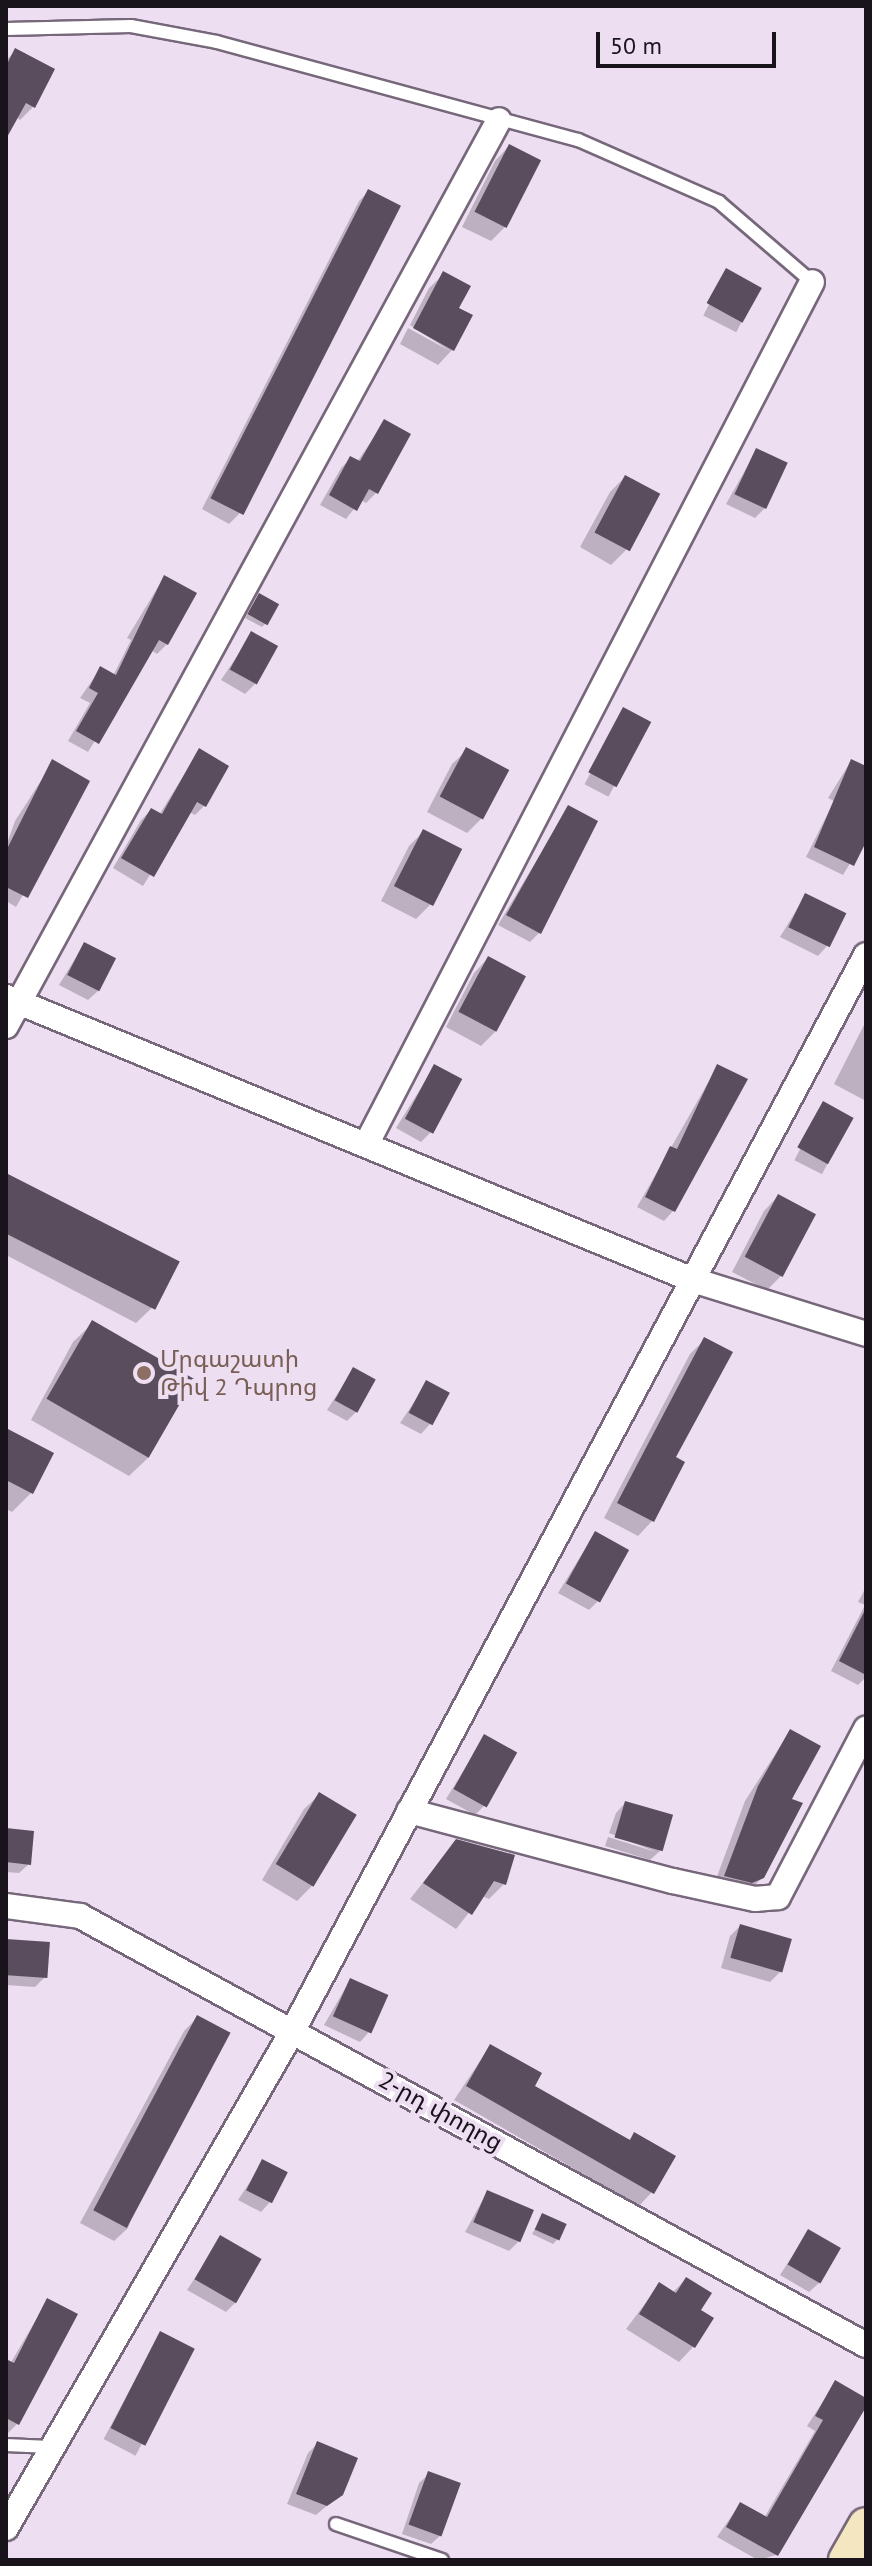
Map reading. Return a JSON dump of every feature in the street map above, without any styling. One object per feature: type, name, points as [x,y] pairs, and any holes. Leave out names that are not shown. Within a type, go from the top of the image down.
[{"type":"street","points":[[6,1026],[12,999],[499,120]]},
{"type":"street","points":[[367,1143],[812,282]]},
{"type":"street","points":[[6,2528],[293,2030],[866,955]]},
{"type":"street","points":[[12,999],[693,1280],[866,1334]]},
{"type":"street","points":[[409,1811],[673,1881],[755,1899],[778,1897],[866,1729]]},
{"type":"street","name":"2-րդ փողոց","points":[[6,1906],[80,1916],[866,2345]]},
{"type":"street","points":[[846,2560],[866,2525]]},
{"type":"lane","points":[[6,29],[78,23],[131,26],[217,42],[578,140],[719,202],[812,282]]},
{"type":"lane","points":[[6,2445],[50,2447]]},
{"type":"lane","points":[[336,2524],[442,2560]]},
{"type":"building","points":[[15,48],[55,69],[35,108],[26,103],[6,139],[6,66]]},
{"type":"building","points":[[509,144],[541,160],[507,228],[474,212]]},
{"type":"building","points":[[368,189],[401,206],[243,515],[210,498]]},
{"type":"building","points":[[726,268],[762,288],[742,323],[707,303]]},
{"type":"building","points":[[443,271],[471,286],[459,308],[473,315],[454,351],[413,328]]},
{"type":"building","points":[[384,419],[411,434],[378,494],[369,489],[357,511],[329,495],[350,456],[360,461]]},
{"type":"building","points":[[756,448],[788,463],[766,509],[734,494]]},
{"type":"building","points":[[625,475],[660,494],[630,551],[594,532]]},
{"type":"building","points":[[164,575],[197,593],[168,645],[159,640],[99,744],[76,731],[98,693],[89,688],[100,666],[116,675]]},
{"type":"building","points":[[259,593],[279,604],[267,625],[247,614]]},
{"type":"building","points":[[251,631],[278,646],[257,685],[230,669]]},
{"type":"building","points":[[623,707],[651,722],[617,787],[588,772]]},
{"type":"building","points":[[466,747],[509,770],[483,819],[440,796]]},
{"type":"building","points":[[199,748],[229,766],[206,807],[197,802],[154,877],[121,858],[151,808],[162,814]]},
{"type":"building","points":[[52,759],[90,781],[28,898],[6,887],[6,851]]},
{"type":"building","points":[[851,759],[866,766],[866,842],[854,866],[814,847]]},
{"type":"building","points":[[568,805],[598,821],[541,934],[506,915]]},
{"type":"building","points":[[423,829],[462,849],[433,906],[394,886]]},
{"type":"building","points":[[805,893],[846,913],[830,947],[788,927]]},
{"type":"building","points":[[84,942],[116,958],[99,991],[67,975]]},
{"type":"building","points":[[488,956],[526,976],[496,1032],[458,1012]]},
{"type":"building","points":[[434,1064],[462,1079],[433,1134],[405,1119]]},
{"type":"building","points":[[717,1064],[748,1079],[675,1212],[645,1197],[670,1146],[677,1149]]},
{"type":"building","points":[[823,1101],[854,1118],[828,1164],[797,1147]]},
{"type":"building","points":[[6,1173],[180,1262],[155,1310],[6,1234]]},
{"type":"building","points":[[778,1194],[816,1214],[783,1277],[745,1257]]},
{"type":"building","points":[[92,1320],[194,1379],[149,1458],[46,1399]]},
{"type":"building","points":[[704,1337],[733,1352],[676,1457],[685,1462],[654,1522],[617,1503]]},
{"type":"building","points":[[353,1367],[376,1380],[357,1413],[335,1400]]},
{"type":"building","points":[[426,1380],[450,1393],[432,1425],[409,1413]]},
{"type":"building","points":[[6,1428],[54,1453],[33,1494],[6,1480]]},
{"type":"building","points":[[595,1531],[629,1550],[600,1602],[566,1583]]},
{"type":"building","points":[[866,1608],[866,1675],[839,1661]]},
{"type":"building","points":[[790,1729],[821,1746],[792,1799],[803,1803],[764,1878],[752,1883],[724,1876],[758,1786]]},
{"type":"building","points":[[484,1734],[517,1752],[487,1808],[453,1789]]},
{"type":"building","points":[[319,1792],[357,1815],[313,1887],[276,1864]]},
{"type":"building","points":[[625,1801],[673,1815],[663,1851],[615,1838]]},
{"type":"building","points":[[6,1828],[34,1831],[31,1865],[6,1862]]},
{"type":"building","points":[[456,1839],[515,1855],[506,1885],[494,1881],[472,1915],[423,1883]]},
{"type":"building","points":[[740,1924],[792,1939],[782,1973],[730,1958]]},
{"type":"building","points":[[6,1939],[50,1942],[47,1978],[6,1975]]},
{"type":"building","points":[[350,1978],[388,1995],[371,2033],[333,2016]]},
{"type":"building","points":[[197,2015],[231,2033],[127,2228],[93,2210]]},
{"type":"building","points":[[490,2044],[542,2073],[535,2086],[630,2140],[634,2132],[676,2156],[654,2194],[466,2086]]},
{"type":"building","points":[[262,2159],[288,2172],[272,2203],[246,2190]]},
{"type":"building","points":[[487,2190],[534,2210],[520,2242],[473,2222]]},
{"type":"building","points":[[542,2213],[567,2224],[559,2240],[535,2229]]},
{"type":"building","points":[[808,2229],[841,2248],[820,2284],[788,2265]]},
{"type":"building","points":[[220,2235],[262,2259],[236,2303],[195,2279]]},
{"type":"building","points":[[686,2277],[712,2293],[701,2310],[714,2318],[695,2348],[639,2314],[659,2282],[676,2293]]},
{"type":"building","points":[[47,2298],[78,2314],[19,2425],[6,2418],[6,2359],[14,2363]]},
{"type":"building","points":[[160,2331],[195,2349],[145,2446],[111,2428]]},
{"type":"building","points":[[835,2380],[866,2398],[866,2407],[778,2556],[726,2527],[740,2502],[767,2517],[823,2420],[815,2416]]},
{"type":"building","points":[[317,2441],[358,2458],[343,2495],[327,2506],[296,2494]]},
{"type":"building","points":[[428,2471],[461,2483],[441,2537],[409,2525]]},
{"type":"place","name":"Մրգաշատի Թիվ 2 Դպրոց","points":[[144,1373]]}]
